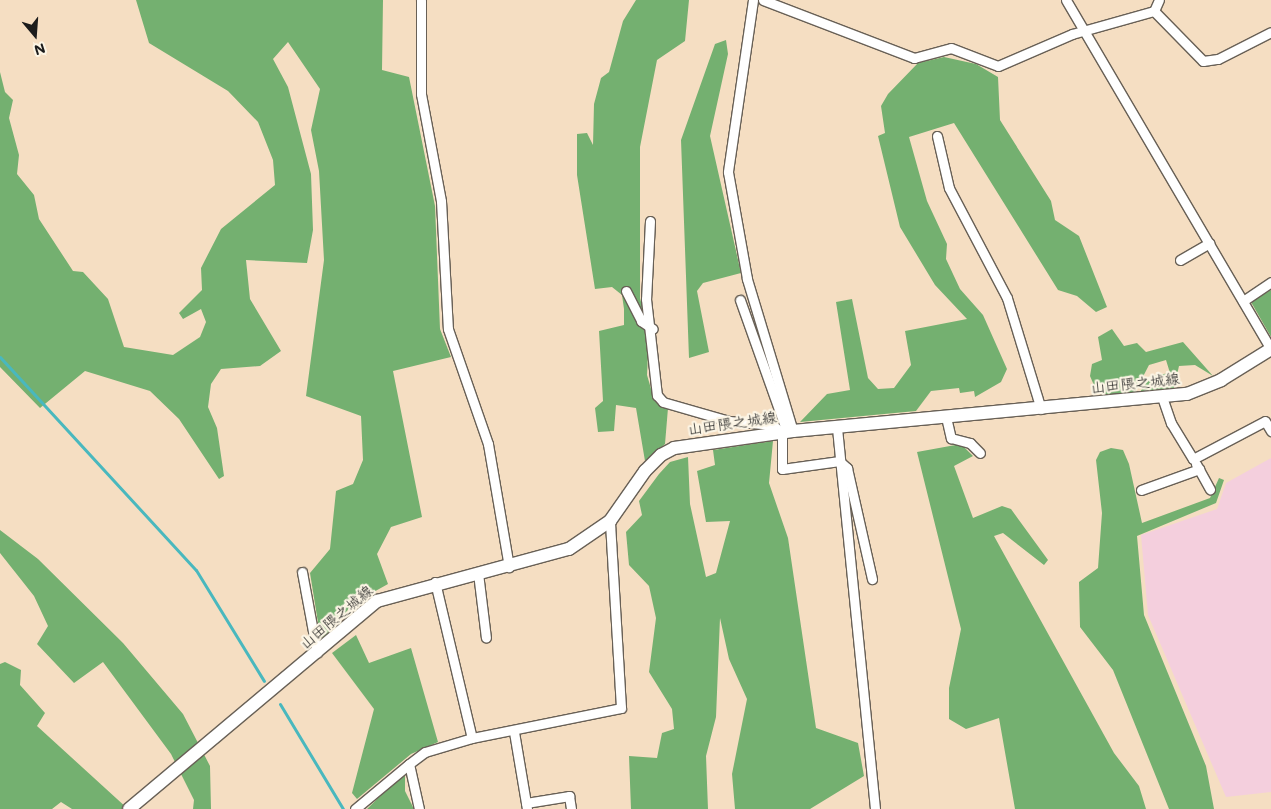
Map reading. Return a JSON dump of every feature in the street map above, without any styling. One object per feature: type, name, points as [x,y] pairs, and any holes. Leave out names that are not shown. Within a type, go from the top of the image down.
[{"type":"main road","name":"山田隈之城線","points":[[129,809],[377,601],[435,582],[508,568],[569,549],[610,521],[661,455],[693,444],[787,432],[1162,397],[1200,391],[1271,349]]},
{"type":"street","points":[[421,0],[421,94],[441,201],[448,329],[488,444],[508,568]]},
{"type":"street","points":[[753,0],[728,172],[747,279],[787,432],[782,469],[839,461]]},
{"type":"street","points":[[763,0],[914,58],[951,48],[998,66],[1084,31],[1154,11],[1159,0]]},
{"type":"street","points":[[1066,0],[1271,349]]},
{"type":"street","points":[[1154,11],[1203,61],[1218,59],[1271,32]]},
{"type":"street","points":[[937,136],[949,188],[1007,298],[1041,409]]},
{"type":"street","points":[[650,221],[646,299],[653,329],[653,374],[663,402],[729,421],[773,425],[787,432]]},
{"type":"street","points":[[1180,260],[1209,243]]},
{"type":"street","points":[[1243,301],[1271,282]]},
{"type":"street","points":[[626,291],[641,321],[653,329]]},
{"type":"street","points":[[740,300],[787,432]]},
{"type":"street","points":[[1162,397],[1171,423],[1210,489]]},
{"type":"street","points":[[946,417],[951,438],[970,443],[980,453]]},
{"type":"street","points":[[1193,459],[1265,421],[1271,431]]},
{"type":"street","points":[[837,428],[876,809]]},
{"type":"street","points":[[839,461],[852,478],[872,579]]},
{"type":"street","points":[[1141,490],[1199,469]]},
{"type":"street","points":[[355,809],[425,752],[472,738],[514,732],[621,708],[610,521]]},
{"type":"street","points":[[302,572],[317,653]]},
{"type":"street","points":[[478,573],[486,638]]},
{"type":"street","points":[[435,582],[472,738]]},
{"type":"street","points":[[514,732],[526,806],[569,796],[571,809]]},
{"type":"street","points":[[409,764],[419,809]]},
{"type":"shaded area","points":[[1271,458],[1271,792],[1226,797],[1148,615],[1141,535],[1217,509],[1226,483]]},
{"type":"green space","points":[[136,0],[383,0],[382,70],[409,77],[435,206],[440,329],[451,357],[393,371],[422,517],[391,527],[377,554],[388,584],[354,603],[321,641],[310,573],[330,549],[336,491],[353,484],[363,460],[361,416],[306,396],[324,260],[319,171],[311,130],[320,89],[288,42],[273,59],[288,87],[311,174],[313,230],[307,263],[246,260],[250,299],[281,351],[260,366],[221,369],[211,384],[208,407],[217,428],[224,476],[219,479],[179,419],[150,391],[85,371],[40,408],[0,367],[0,72],[5,92],[13,100],[9,118],[19,155],[17,174],[34,195],[39,219],[73,271],[83,272],[108,299],[124,347],[173,355],[200,337],[206,322],[201,309],[183,319],[179,313],[202,290],[201,268],[221,229],[275,185],[273,160],[258,122],[228,91],[149,43]]},
{"type":"green space","points":[[636,0],[689,0],[685,41],[657,60],[640,147],[640,298],[649,333],[647,375],[654,399],[668,408],[665,444],[645,461],[636,408],[616,405],[614,431],[598,432],[595,408],[603,401],[599,331],[624,325],[624,309],[622,295],[612,287],[595,289],[577,175],[577,134],[587,133],[593,145],[594,104],[601,78],[609,72],[623,21]]},
{"type":"green space","points":[[726,40],[728,54],[710,136],[741,273],[703,283],[697,291],[709,352],[689,358],[681,140],[715,44]]},
{"type":"green space","points":[[944,57],[976,64],[998,77],[1000,120],[1051,201],[1055,220],[1079,236],[1107,307],[1096,312],[1077,296],[1058,290],[954,123],[909,137],[927,201],[947,244],[946,259],[960,289],[983,315],[1007,369],[1001,382],[975,397],[974,391],[960,393],[959,388],[931,391],[916,411],[800,422],[827,394],[850,390],[836,302],[852,299],[868,378],[878,389],[894,388],[911,365],[905,331],[967,319],[935,285],[900,227],[878,136],[885,133],[881,106],[888,94],[918,63]]},
{"type":"green space","points":[[1271,290],[1271,337],[1251,302]]},
{"type":"green space","points":[[1112,329],[1124,346],[1137,343],[1146,352],[1183,342],[1213,376],[1195,365],[1179,366],[1174,388],[1140,392],[1151,376],[1170,373],[1166,360],[1149,365],[1134,394],[1110,397],[1096,390],[1090,376],[1092,364],[1102,360],[1098,337]]},
{"type":"green space","points":[[773,441],[769,483],[788,538],[816,728],[858,743],[864,776],[810,809],[735,809],[732,774],[747,699],[729,659],[720,618],[716,717],[706,756],[708,809],[631,809],[629,756],[657,758],[662,733],[674,729],[672,709],[649,672],[656,618],[649,586],[629,565],[626,532],[642,515],[639,501],[659,474],[670,462],[688,457],[690,504],[706,577],[716,573],[730,521],[706,522],[697,471],[715,465],[713,450]]},
{"type":"green space","points":[[961,444],[973,456],[954,466],[973,518],[1002,506],[1011,509],[1048,560],[1044,565],[1003,533],[994,536],[1114,753],[1139,786],[1146,809],[1015,809],[999,718],[966,729],[949,719],[949,688],[961,629],[917,452]]},
{"type":"green space","points":[[1111,448],[1123,450],[1129,464],[1142,523],[1210,498],[1219,478],[1224,480],[1216,503],[1137,536],[1144,615],[1206,766],[1214,809],[1169,809],[1113,670],[1080,627],[1079,582],[1098,568],[1102,513],[1096,460],[1100,452]]},
{"type":"green space","points":[[0,530],[38,559],[123,643],[183,714],[210,766],[211,809],[193,809],[194,800],[171,754],[103,662],[74,683],[37,644],[48,626],[34,596],[0,553]]},
{"type":"green space","points":[[356,635],[369,663],[411,648],[438,742],[411,754],[357,799],[352,793],[374,709],[332,653]]},
{"type":"green space","points":[[5,662],[21,670],[20,685],[45,713],[37,726],[128,809],[72,809],[61,802],[52,809],[0,809],[0,664]]},
{"type":"green space","points":[[405,772],[405,791],[414,809],[367,809]]},
{"type":"waterway","points":[[0,357],[196,570],[264,681]]},
{"type":"waterway","points":[[280,704],[343,809]]}]
